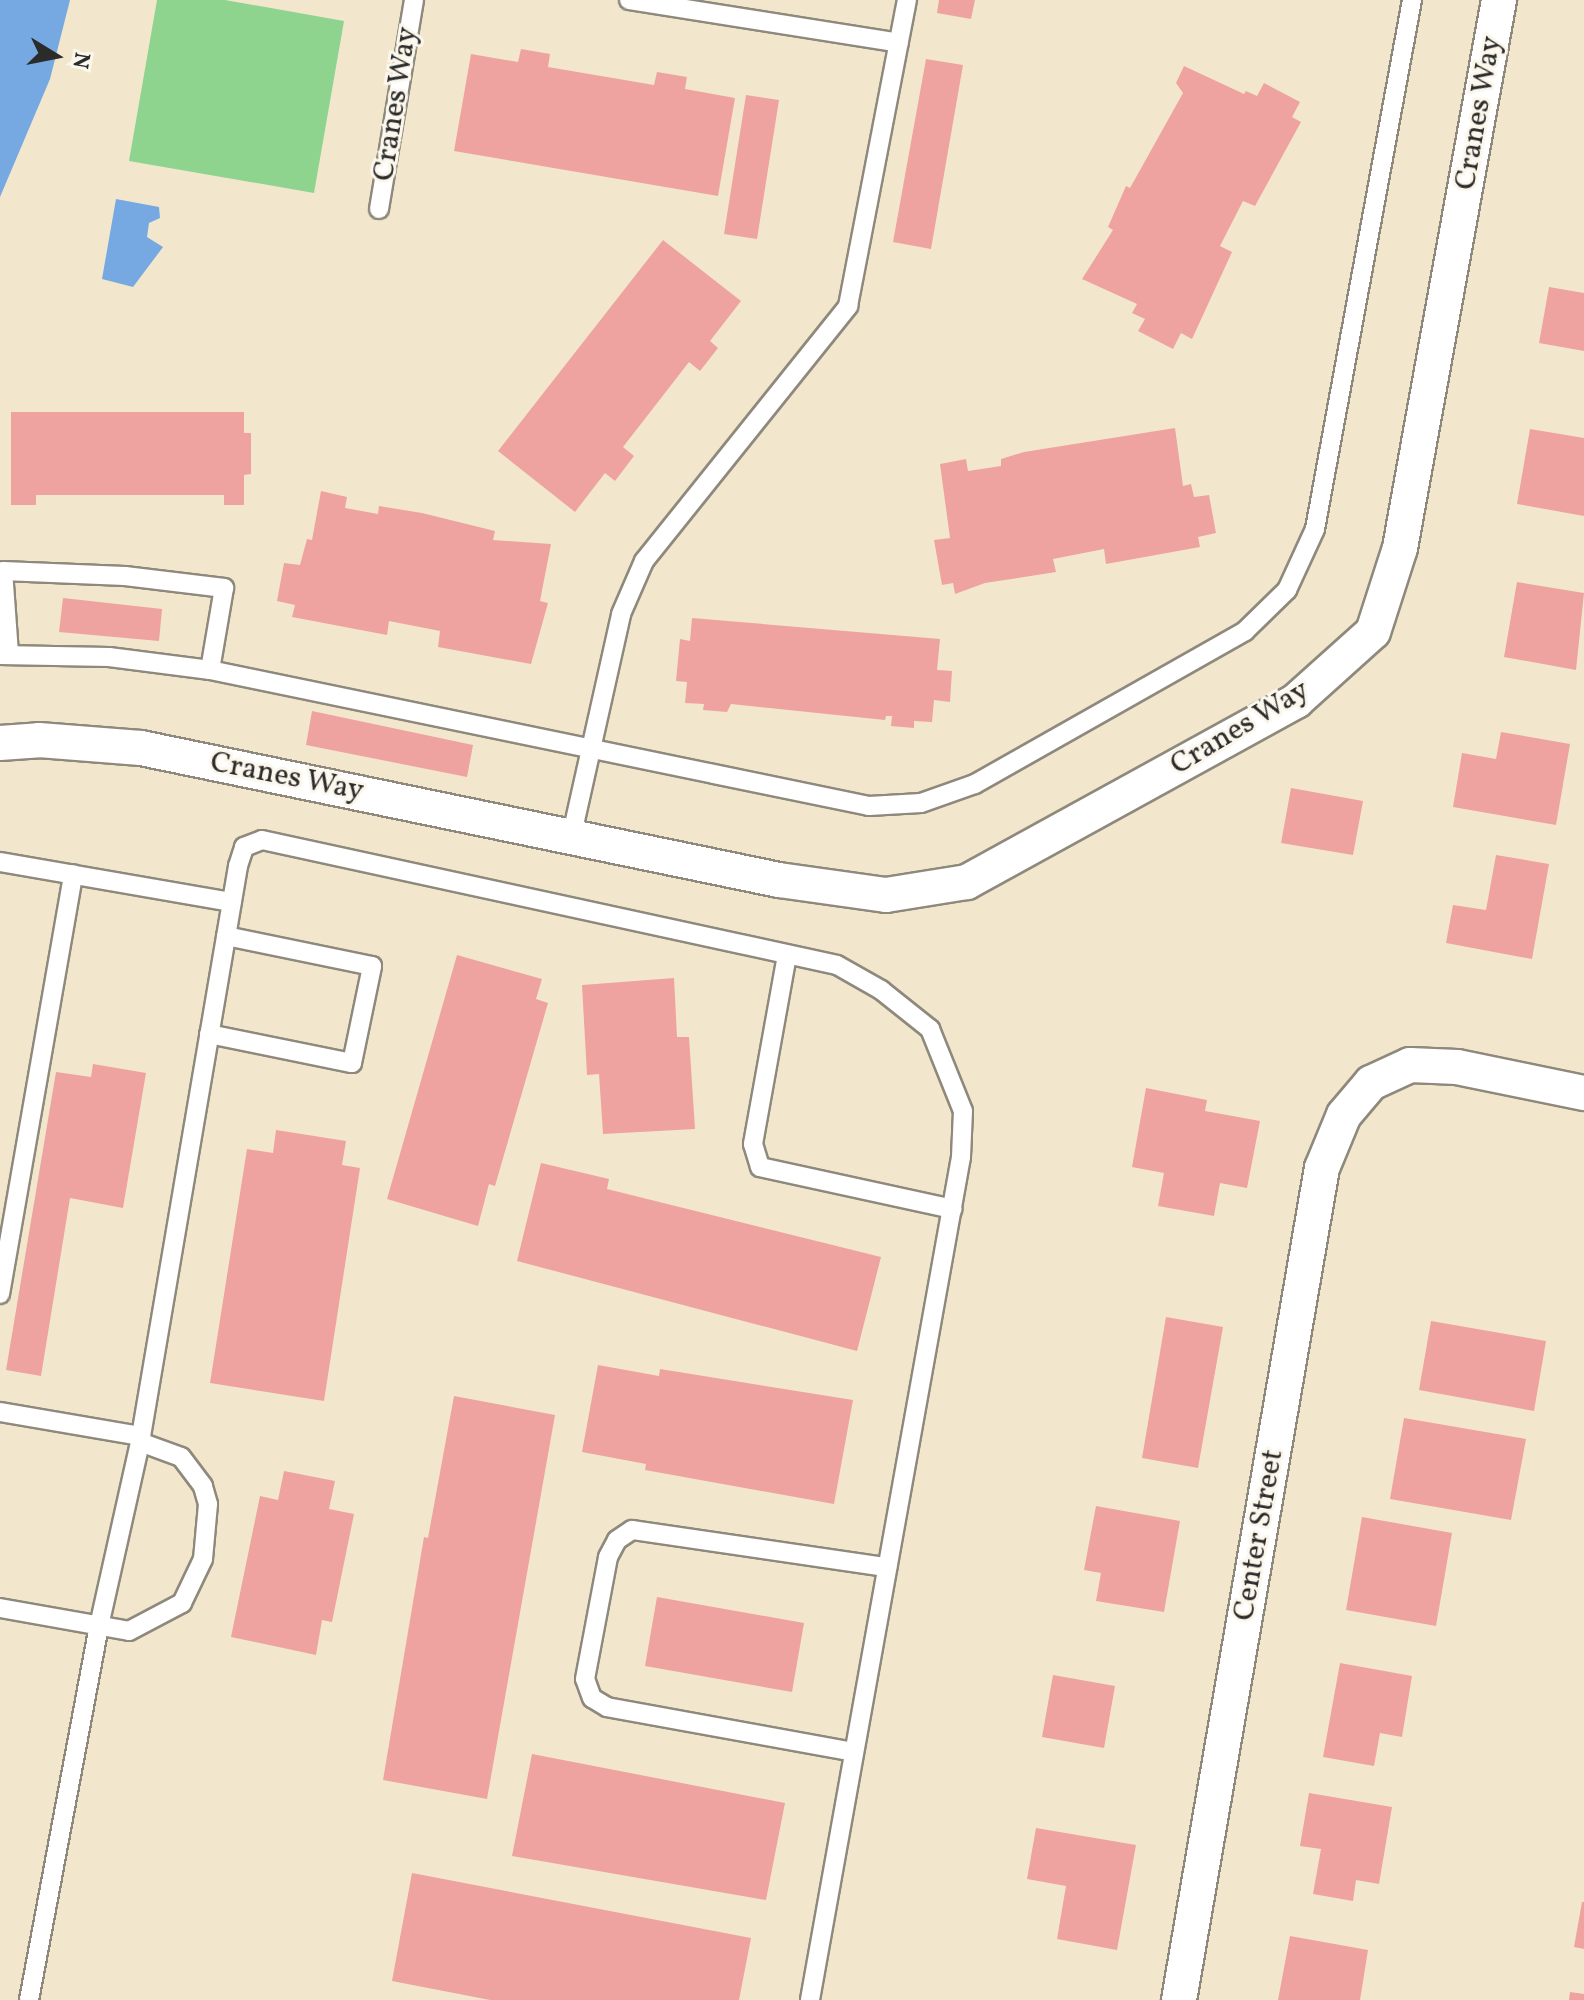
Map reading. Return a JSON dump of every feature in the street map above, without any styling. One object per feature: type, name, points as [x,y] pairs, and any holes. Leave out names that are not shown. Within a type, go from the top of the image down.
[{"type":"street","name":"Cranes Way","points":[[0,743],[39,740],[141,748],[572,834],[779,880],[886,895],[967,882],[1296,701],[1373,632],[1400,548],[1499,0]]},
{"type":"street","name":"Center Street","points":[[1179,2000],[1322,1168],[1344,1115],[1371,1083],[1410,1065],[1457,1067],[1584,1093]]},
{"type":"lane","name":"Cranes Way","points":[[379,209],[414,0]]},
{"type":"lane","points":[[629,0],[899,43]]},
{"type":"lane","points":[[572,834],[621,614],[644,561],[848,306],[907,0]]},
{"type":"lane","points":[[210,670],[224,588],[125,576],[3,571],[5,655],[109,657],[210,670],[592,752],[869,806],[921,803],[975,784],[1245,631],[1287,590],[1315,529],[1412,0]]},
{"type":"lane","points":[[29,2000],[99,1626],[141,1439],[232,902],[244,847],[262,840],[837,965],[881,990],[930,1029],[963,1111],[952,1209],[810,2000]]},
{"type":"lane","points":[[0,862],[232,902]]},
{"type":"lane","points":[[0,1294],[73,874]]},
{"type":"lane","points":[[209,1034],[352,1063],[372,966],[226,936]]},
{"type":"lane","points":[[787,955],[753,1144],[760,1167],[952,1209]]},
{"type":"lane","points":[[0,1412],[141,1439],[181,1457],[203,1486],[209,1532],[203,1559],[182,1603],[156,1620],[129,1631],[0,1608]]},
{"type":"lane","points":[[854,1752],[607,1707],[592,1698],[585,1679],[608,1557],[617,1540],[632,1530],[887,1567]]},
{"type":"green space","points":[[157,0],[225,0],[344,21],[314,193],[129,161]]},
{"type":"water","points":[[0,0],[70,0],[50,79],[0,197]]},
{"type":"water","points":[[116,199],[159,207],[160,218],[149,223],[147,237],[163,247],[133,287],[102,279]]},
{"type":"building","points":[[939,0],[975,0],[971,19],[937,13]]},
{"type":"building","points":[[521,49],[550,54],[548,67],[654,85],[657,72],[687,77],[685,89],[735,98],[718,196],[454,151],[471,54],[518,62]]},
{"type":"building","points":[[926,59],[963,65],[931,249],[893,242]]},
{"type":"building","points":[[1184,66],[1244,94],[1246,91],[1257,96],[1264,83],[1300,102],[1292,117],[1301,122],[1255,206],[1243,201],[1220,246],[1232,252],[1192,339],[1181,333],[1173,349],[1138,331],[1145,319],[1132,313],[1137,304],[1082,279],[1113,230],[1108,227],[1126,186],[1130,188],[1183,93],[1176,83]]},
{"type":"building","points":[[746,95],[779,100],[757,239],[724,234]]},
{"type":"building","points":[[663,240],[741,301],[710,341],[718,348],[700,371],[689,362],[623,447],[634,456],[615,481],[605,473],[575,512],[498,451]]},
{"type":"building","points":[[1549,287],[1584,293],[1584,351],[1539,343]]},
{"type":"building","points":[[11,412],[244,412],[244,433],[251,433],[251,474],[244,475],[244,505],[224,505],[224,495],[36,495],[36,505],[11,505]]},
{"type":"building","points":[[1175,428],[1183,486],[1191,484],[1194,497],[1209,495],[1216,533],[1198,537],[1200,547],[1106,564],[1104,549],[1053,559],[1056,572],[985,583],[955,594],[953,583],[942,585],[934,540],[950,538],[940,464],[966,459],[968,471],[1001,466],[1001,459],[1024,452]]},
{"type":"building","points":[[1530,429],[1584,438],[1584,516],[1517,504]]},
{"type":"building","points":[[321,491],[347,497],[345,508],[378,514],[379,506],[422,513],[495,531],[493,540],[551,544],[540,601],[548,603],[531,664],[438,647],[440,631],[389,621],[387,635],[292,617],[295,605],[277,601],[284,563],[300,565],[307,539],[312,540]]},
{"type":"building","points":[[1517,582],[1584,593],[1576,670],[1504,657]]},
{"type":"building","points":[[63,598],[162,609],[159,641],[59,632]]},
{"type":"building","points":[[692,618],[940,639],[937,670],[952,671],[950,702],[934,700],[932,722],[914,721],[914,728],[891,726],[892,716],[886,716],[885,720],[731,704],[727,712],[703,710],[704,704],[685,703],[687,682],[676,681],[680,639],[690,641]]},
{"type":"building","points":[[312,711],[473,745],[467,777],[306,745]]},
{"type":"building","points":[[1501,732],[1570,744],[1556,825],[1453,807],[1462,753],[1496,759]]},
{"type":"building","points":[[1291,788],[1363,801],[1353,855],[1281,843]]},
{"type":"building","points":[[1496,855],[1549,864],[1532,959],[1446,943],[1453,905],[1486,910]]},
{"type":"building","points":[[457,955],[542,979],[536,999],[548,1003],[495,1186],[489,1184],[478,1226],[387,1199]]},
{"type":"building","points":[[674,978],[677,1037],[689,1037],[695,1129],[603,1134],[599,1074],[587,1075],[582,985]]},
{"type":"building","points":[[93,1064],[146,1073],[123,1208],[70,1198],[41,1376],[6,1370],[56,1072],[91,1077]]},
{"type":"building","points":[[1146,1088],[1207,1100],[1205,1111],[1260,1121],[1247,1188],[1220,1183],[1214,1216],[1158,1206],[1164,1173],[1132,1167]]},
{"type":"building","points":[[276,1130],[346,1141],[342,1165],[360,1168],[324,1401],[210,1383],[247,1149],[273,1153]]},
{"type":"building","points":[[541,1163],[609,1179],[607,1189],[881,1257],[857,1351],[517,1261]]},
{"type":"building","points":[[1166,1317],[1223,1327],[1198,1468],[1142,1458]]},
{"type":"building","points":[[1431,1321],[1546,1341],[1534,1411],[1419,1390]]},
{"type":"building","points":[[598,1365],[659,1376],[660,1369],[853,1400],[834,1504],[645,1470],[646,1464],[582,1452]]},
{"type":"building","points":[[454,1396],[555,1415],[487,1799],[383,1780],[424,1537],[428,1538]]},
{"type":"building","points":[[1404,1418],[1526,1439],[1511,1520],[1390,1499]]},
{"type":"building","points":[[284,1471],[335,1481],[329,1509],[354,1514],[332,1622],[322,1620],[316,1655],[231,1637],[260,1496],[278,1500]]},
{"type":"building","points":[[1096,1506],[1180,1521],[1164,1612],[1096,1601],[1101,1573],[1084,1570]]},
{"type":"building","points":[[1362,1517],[1452,1533],[1436,1626],[1346,1610]]},
{"type":"building","points":[[657,1597],[804,1623],[792,1692],[645,1666]]},
{"type":"building","points":[[1340,1663],[1412,1676],[1402,1737],[1380,1733],[1374,1766],[1323,1757]]},
{"type":"building","points":[[1053,1675],[1115,1686],[1104,1748],[1042,1737]]},
{"type":"building","points":[[532,1754],[785,1803],[766,1900],[512,1856]]},
{"type":"building","points":[[1309,1793],[1392,1807],[1379,1884],[1356,1880],[1353,1901],[1313,1894],[1321,1849],[1300,1846]]},
{"type":"building","points":[[1036,1828],[1136,1845],[1117,1950],[1057,1939],[1066,1886],[1027,1879]]},
{"type":"building","points":[[412,1873],[751,1938],[739,2000],[490,2000],[392,1981]]},
{"type":"building","points":[[1584,1902],[1584,1949],[1574,1947]]},
{"type":"building","points":[[1290,1936],[1368,1950],[1360,2000],[1278,2000]]},
{"type":"building","points":[[1570,1992],[1584,1994],[1584,2000],[1569,2000]]}]
